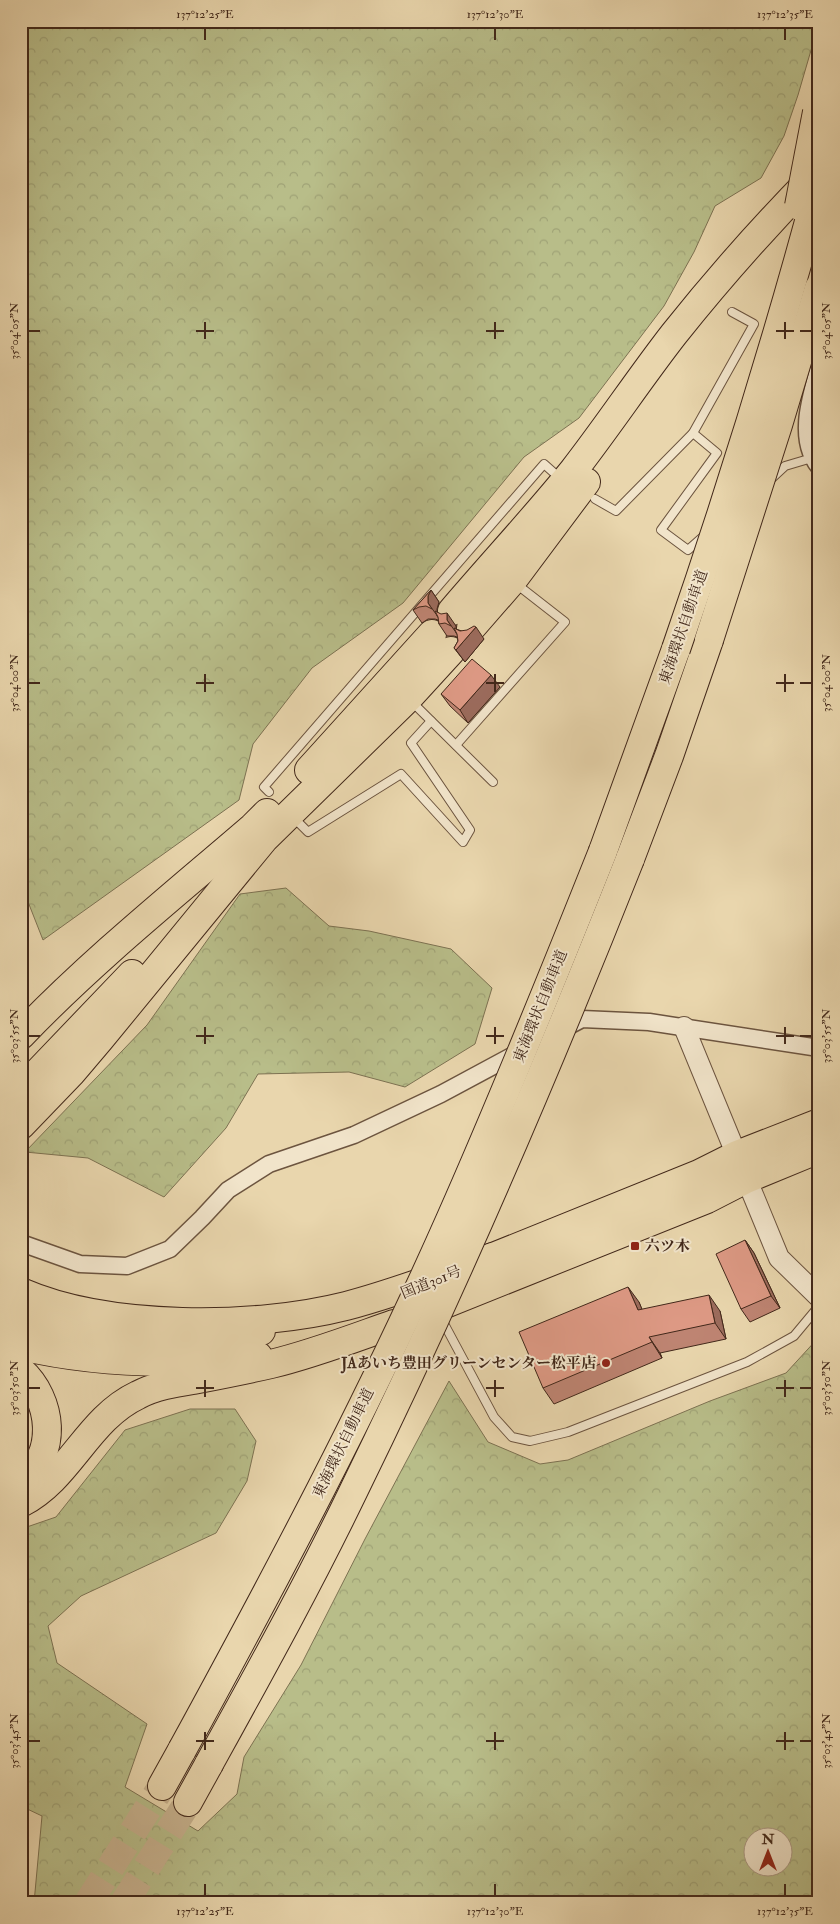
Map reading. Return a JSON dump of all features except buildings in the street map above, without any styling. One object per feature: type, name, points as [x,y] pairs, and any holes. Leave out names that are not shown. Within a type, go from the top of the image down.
[{"type":"highway","points":[[753,415],[799,207],[818,107]]},
{"type":"highway","points":[[819,171],[786,204],[705,297],[573,471],[536,516],[461,620],[512,581],[724,300],[819,196]]},
{"type":"highway","name":"東海環状自動車道","points":[[162,1786],[256,1615],[324,1485],[446,1230],[558,964],[603,851],[717,531],[753,415],[819,185]]},
{"type":"highway","name":"東海環状自動車道","points":[[188,1802],[280,1635],[352,1494],[472,1239],[542,1078],[630,859],[709,640],[772,444],[819,288]]},
{"type":"highway","points":[[21,1067],[259,833],[399,690],[442,642]]},
{"type":"highway","points":[[21,1035],[81,977],[259,833]]},
{"type":"highway","points":[[21,1090],[259,833]]},
{"type":"highway","points":[[21,1125],[100,1040],[259,833]]},
{"type":"highway","name":"国道301号","points":[[21,1346],[104,1359],[143,1362],[222,1361],[304,1349],[394,1324],[707,1199],[741,1167],[819,1123]]},
{"type":"highway","name":"国道301号","points":[[21,1322],[90,1334],[155,1338],[222,1336],[292,1327],[327,1319],[385,1301],[699,1174],[741,1167],[819,1149]]},
{"type":"highway","points":[[21,1292],[54,1304],[83,1311],[130,1317],[181,1322],[280,1318],[345,1306],[384,1295],[493,1257]]},
{"type":"highway","points":[[21,1502],[37,1493],[49,1482],[107,1415],[120,1404],[138,1394],[180,1382],[246,1370],[301,1356],[394,1324]]},
{"type":"highway","points":[[21,1371],[42,1398],[48,1426],[46,1441],[41,1455],[34,1467],[21,1481]]},
{"type":"street","points":[[815,462],[806,422],[819,367]]},
{"type":"street","points":[[21,1243],[80,1264],[127,1266],[170,1249],[228,1190],[269,1164],[362,1131],[441,1094],[582,1019],[649,1022],[684,1026],[819,1048]]},
{"type":"street","points":[[684,1026],[779,1258],[819,1297]]},
{"type":"lane","points":[[595,499],[616,511],[693,433],[754,324],[732,312]]},
{"type":"lane","points":[[693,433],[717,453],[661,530],[688,550],[732,511]]},
{"type":"lane","points":[[748,498],[785,466],[815,462]]},
{"type":"lane","points":[[269,792],[264,787],[544,464],[553,472]]},
{"type":"lane","points":[[456,745],[565,622],[512,581]]},
{"type":"lane","points":[[399,690],[493,782]]},
{"type":"lane","points":[[299,823],[308,832],[401,774],[462,842],[470,830],[411,743],[431,721]]},
{"type":"lane","points":[[436,1308],[494,1417],[512,1437],[530,1441],[568,1432],[747,1362],[794,1336],[819,1306]]},
{"type":"green space","points":[[21,21],[815,21],[814,40],[784,136],[761,178],[715,206],[694,252],[664,306],[579,418],[524,457],[403,603],[312,668],[253,744],[239,800],[43,940],[21,884]]},
{"type":"green space","points":[[286,888],[329,926],[369,931],[451,949],[492,988],[475,1044],[405,1087],[349,1072],[258,1074],[226,1128],[164,1197],[88,1158],[25,1152],[147,1025],[240,894]]},
{"type":"green space","points":[[819,1337],[819,1903],[34,1903],[42,1816],[21,1806],[21,1529],[56,1517],[125,1430],[190,1409],[235,1409],[256,1441],[247,1481],[216,1533],[81,1596],[48,1626],[57,1663],[147,1724],[125,1787],[198,1831],[237,1794],[244,1757],[301,1665],[449,1381],[488,1442],[540,1464],[568,1460],[710,1401],[786,1373]]},
{"type":"tunnel","points":[[88,1903],[162,1786]]},
{"type":"tunnel","points":[[124,1903],[188,1802]]},
{"type":"place","name":"六ツ木","points":[[635,1246]]},
{"type":"place","name":"JAあいち豊田グリーンセンター松平店","points":[[606,1363]]}]
